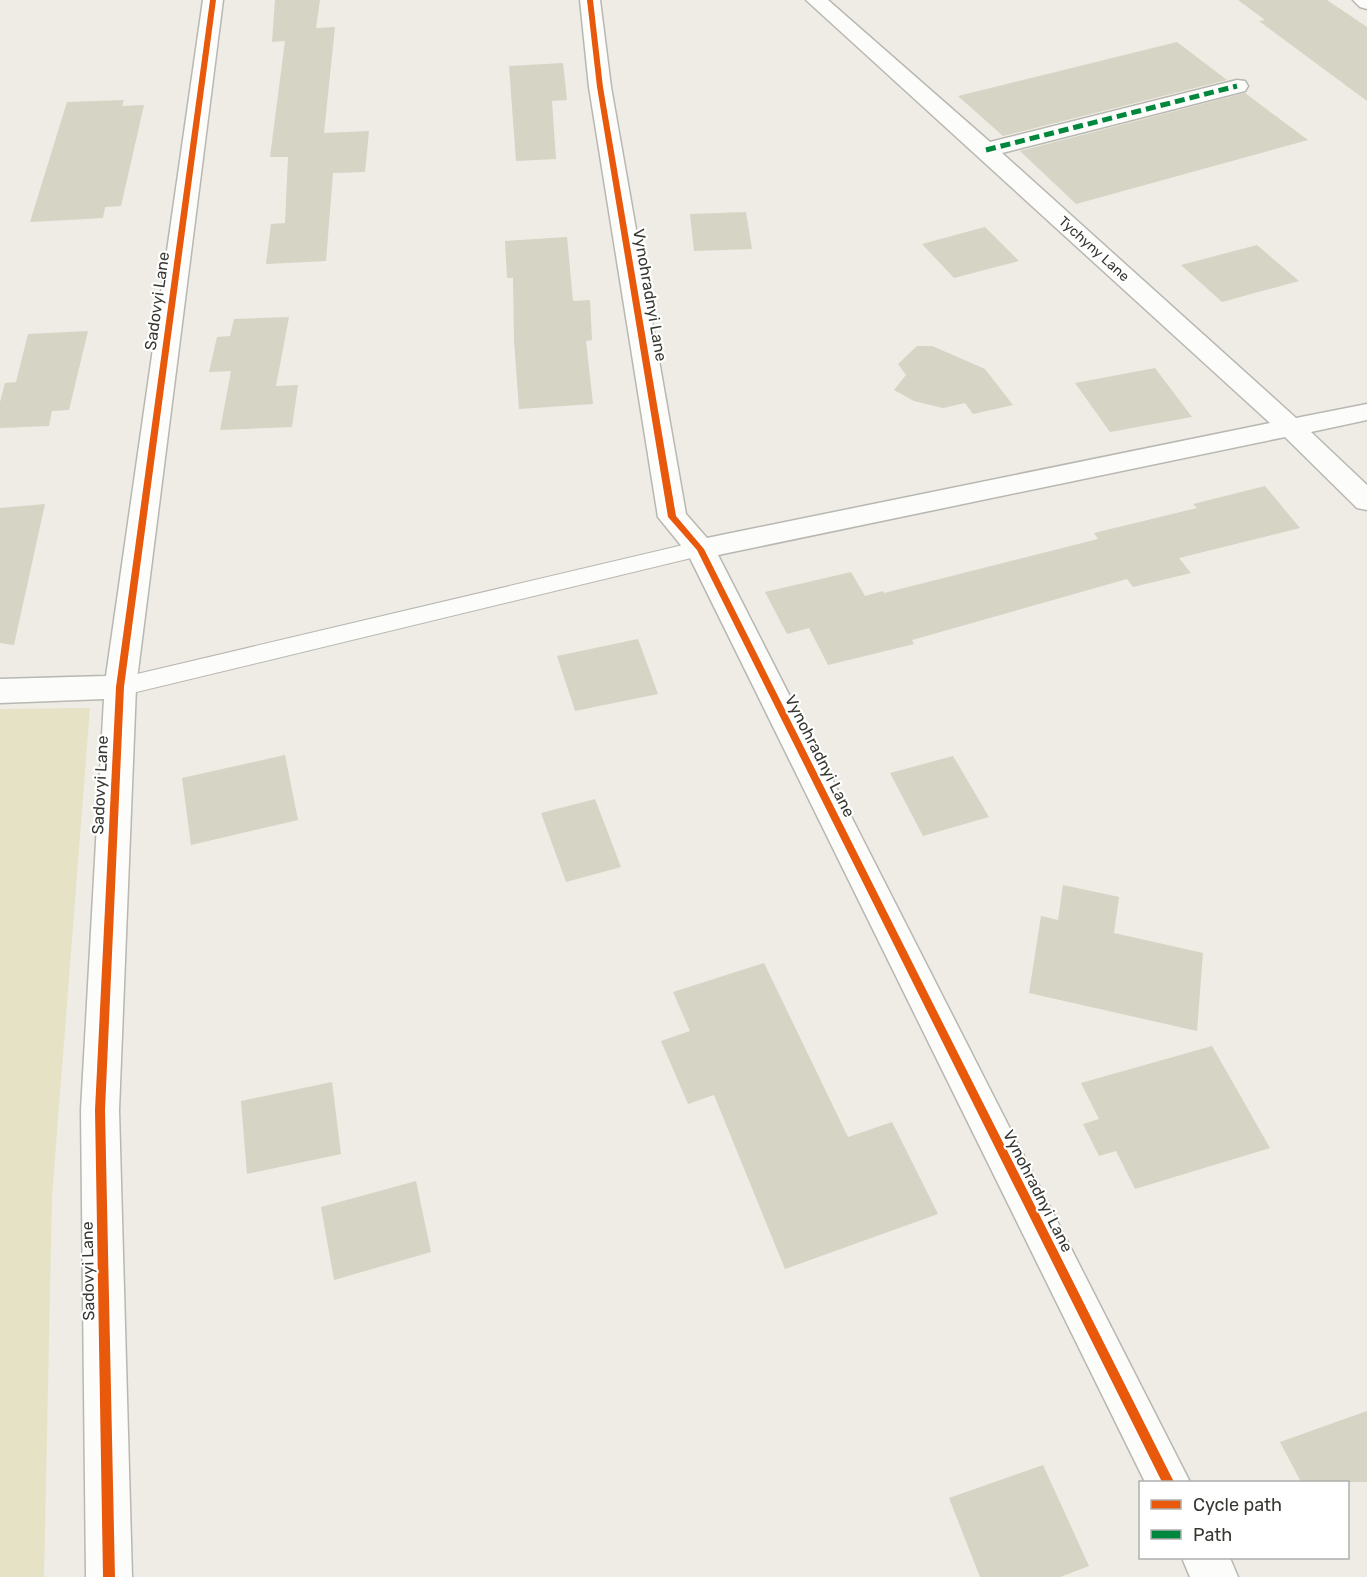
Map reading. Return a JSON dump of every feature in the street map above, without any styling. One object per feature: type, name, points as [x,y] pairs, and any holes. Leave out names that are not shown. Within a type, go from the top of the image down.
[{"type":"street","name":"Sadovyi Lane","points":[[110,1577],[100,1110],[120,687],[213,0]]},
{"type":"street","name":"Vynohradnyi Lane","points":[[590,0],[600,87],[672,517],[700,549],[1167,1481]]},
{"type":"street","name":"Tychyny Lane","points":[[816,0],[986,150],[1290,427],[1367,501]]},
{"type":"street","points":[[1363,0],[1367,3]]},
{"type":"street","points":[[986,150],[1237,86]]},
{"type":"street","points":[[700,549],[1367,412]]},
{"type":"street","points":[[0,691],[120,687]]},
{"type":"street","points":[[1206,1559],[1215,1577]]},
{"type":"lane","points":[[120,687],[700,549]]},
{"type":"shaded area","points":[[90,708],[52,1196],[44,1577],[0,1577],[0,709]]},
{"type":"building","points":[[275,0],[320,0],[316,28],[335,27],[324,133],[369,131],[365,172],[333,173],[326,261],[266,264],[271,224],[285,223],[288,157],[270,157],[285,41],[272,42]]},
{"type":"building","points":[[1238,0],[1327,0],[1367,27],[1367,101],[1259,21],[1265,20]]},
{"type":"building","points":[[1177,42],[1227,80],[1003,136],[958,96]]},
{"type":"building","points":[[563,63],[567,100],[552,101],[556,159],[516,161],[509,66]]},
{"type":"building","points":[[1245,93],[1308,140],[1076,204],[1020,151]]},
{"type":"building","points":[[124,100],[122,106],[144,105],[121,206],[105,207],[103,218],[30,222],[67,102]]},
{"type":"building","points":[[746,212],[752,249],[694,251],[690,214]]},
{"type":"building","points":[[985,227],[1019,261],[954,278],[922,244]]},
{"type":"building","points":[[567,237],[573,301],[590,300],[592,340],[586,341],[593,404],[519,409],[514,340],[513,278],[507,278],[505,241]]},
{"type":"building","points":[[1257,245],[1299,281],[1222,302],[1181,265]]},
{"type":"building","points":[[289,317],[276,386],[298,385],[292,427],[220,430],[231,371],[209,372],[217,337],[230,336],[234,319]]},
{"type":"building","points":[[88,331],[69,410],[52,411],[49,426],[0,428],[0,402],[5,383],[16,382],[28,334]]},
{"type":"building","points":[[917,346],[932,346],[985,369],[1013,405],[973,414],[965,403],[943,408],[914,401],[894,390],[906,375],[898,364]]},
{"type":"building","points":[[1155,368],[1192,417],[1110,432],[1075,383]]},
{"type":"building","points":[[1265,486],[1300,528],[1179,558],[1191,573],[1133,587],[1127,579],[912,640],[914,644],[828,665],[809,628],[787,634],[765,592],[851,572],[865,596],[883,591],[884,593],[1098,539],[1094,533],[1197,508],[1193,504]]},
{"type":"building","points":[[45,504],[14,645],[0,643],[0,508]]},
{"type":"building","points":[[638,639],[658,694],[575,711],[557,656]]},
{"type":"building","points":[[285,755],[298,820],[191,845],[182,778]]},
{"type":"building","points":[[953,756],[989,817],[923,836],[890,773]]},
{"type":"building","points":[[595,799],[621,867],[566,882],[541,813]]},
{"type":"building","points":[[1063,885],[1119,897],[1114,933],[1203,953],[1197,1031],[1029,993],[1041,916],[1058,920]]},
{"type":"building","points":[[764,963],[848,1137],[892,1122],[938,1214],[785,1269],[714,1095],[688,1104],[661,1041],[690,1031],[673,992]]},
{"type":"building","points":[[1212,1046],[1270,1148],[1135,1189],[1116,1151],[1099,1156],[1083,1124],[1099,1119],[1081,1083]]},
{"type":"building","points":[[332,1082],[341,1154],[247,1174],[241,1101]]},
{"type":"building","points":[[416,1181],[431,1252],[334,1280],[321,1207]]},
{"type":"building","points":[[1367,1411],[1367,1482],[1300,1481],[1280,1442]]},
{"type":"building","points":[[1043,1465],[1089,1566],[1060,1577],[980,1577],[949,1498]]},
{"type":"marked path","points":[[986,150],[1237,86]]},
{"type":"cycle path","points":[[109,1577],[100,1110],[120,687],[213,0]]},
{"type":"cycle path","points":[[590,0],[600,87],[672,517],[700,549],[1167,1481]]}]
